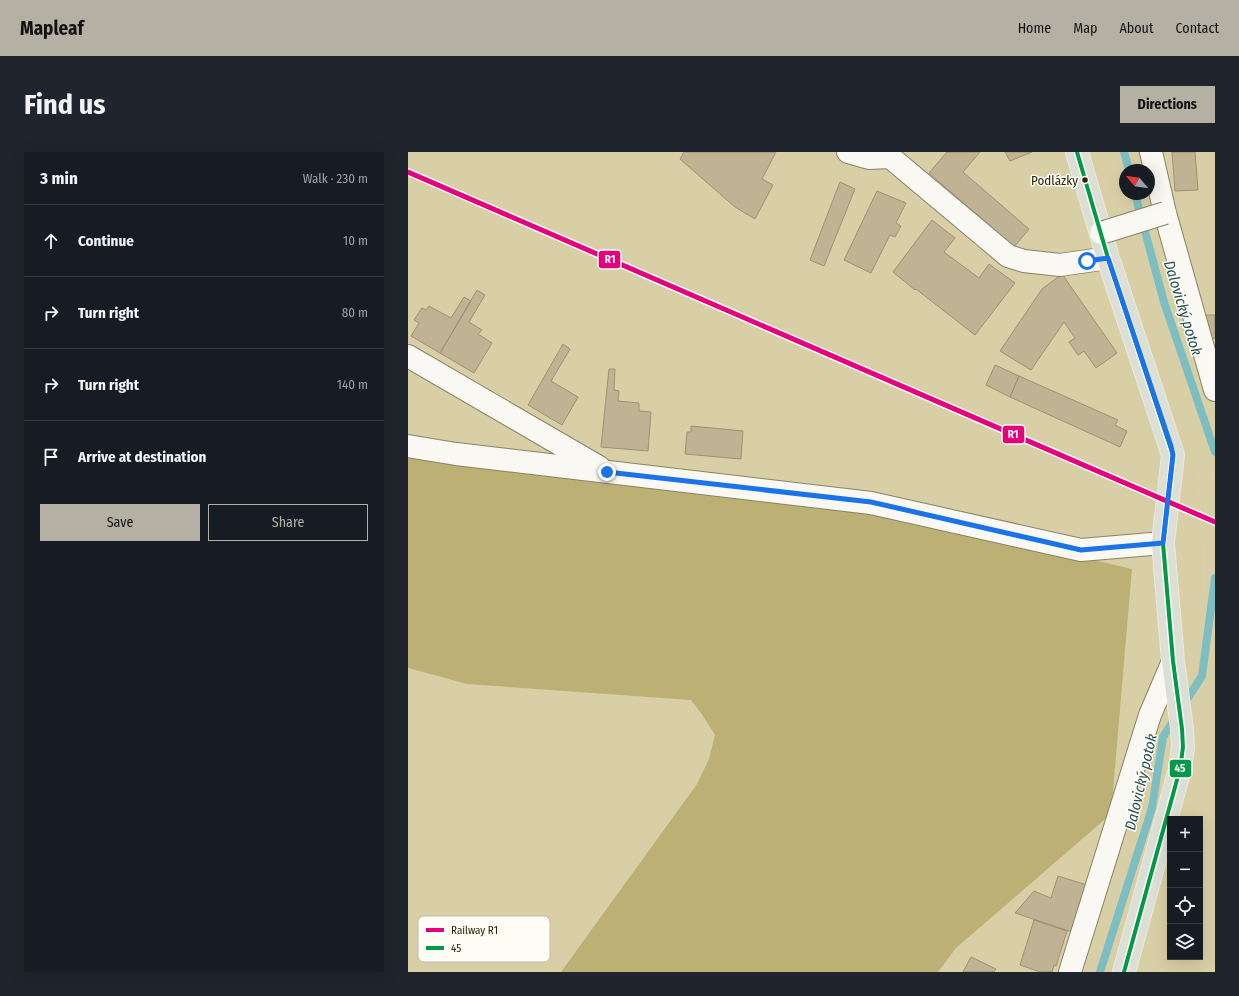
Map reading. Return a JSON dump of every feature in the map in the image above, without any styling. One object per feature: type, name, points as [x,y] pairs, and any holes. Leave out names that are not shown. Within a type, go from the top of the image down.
[{"type":"main road","points":[[1077,152],[1108,258],[1173,455],[1163,543],[1183,747],[1180,769],[1124,972]]},
{"type":"street","points":[[848,152],[869,158],[893,155],[1008,256],[1024,261],[1060,265],[1108,258]]},
{"type":"street","points":[[1151,152],[1165,213],[1215,390]]},
{"type":"street","points":[[1101,233],[1165,213]]},
{"type":"street","points":[[408,356],[607,472]]},
{"type":"street","points":[[408,446],[456,454],[871,502],[1081,550],[1163,543]]},
{"type":"street","points":[[1070,972],[1150,715],[1174,661]]},
{"type":"shaded area","points":[[408,449],[881,510],[1132,569],[1111,814],[956,948],[938,972],[561,972],[697,784],[709,759],[715,735],[691,700],[467,684],[408,668]]},
{"type":"building","points":[[684,152],[776,152],[762,179],[773,185],[755,219],[735,207],[680,159]]},
{"type":"building","points":[[947,152],[980,152],[963,172],[1029,229],[1014,247],[929,173]]},
{"type":"building","points":[[1005,152],[1032,152],[1010,161]]},
{"type":"building","points":[[1172,152],[1195,152],[1198,190],[1175,191]]},
{"type":"building","points":[[840,182],[855,189],[824,266],[810,260]]},
{"type":"building","points":[[877,191],[906,203],[896,223],[901,226],[895,237],[890,235],[871,273],[844,260]]},
{"type":"building","points":[[932,220],[955,238],[944,252],[979,278],[989,264],[1015,283],[975,335],[893,272]]},
{"type":"building","points":[[1062,274],[1117,353],[1096,368],[1084,351],[1078,355],[1069,342],[1075,338],[1064,322],[1031,370],[1000,351],[1042,289]]},
{"type":"building","points":[[477,290],[485,295],[469,322],[482,330],[478,334],[492,343],[474,373],[440,353]]},
{"type":"building","points":[[464,297],[471,301],[440,353],[411,336],[419,323],[414,320],[422,308],[426,310],[429,306],[451,318]]},
{"type":"building","points":[[1204,315],[1215,315],[1215,338],[1210,339]]},
{"type":"building","points":[[563,344],[570,349],[551,381],[578,397],[562,425],[528,405]]},
{"type":"building","points":[[995,365],[1019,376],[1010,397],[986,385]]},
{"type":"building","points":[[609,369],[615,369],[614,390],[619,391],[618,401],[639,403],[639,411],[651,412],[648,451],[601,447]]},
{"type":"building","points":[[1019,376],[1118,420],[1115,425],[1127,431],[1120,447],[1010,397]]},
{"type":"building","points":[[691,426],[743,431],[741,459],[685,454],[687,432],[691,432]]},
{"type":"building","points":[[1058,876],[1087,885],[1072,932],[1015,913],[1034,891],[1051,898]]},
{"type":"building","points":[[1034,920],[1067,931],[1056,966],[1054,965],[1052,972],[1040,972],[1020,965]]},
{"type":"building","points":[[971,957],[996,969],[994,972],[963,972]]},
{"type":"waterway","name":"Dalovický potok","points":[[1124,152],[1127,164]]},
{"type":"waterway","name":"Dalovický potok","points":[[1137,200],[1164,302],[1215,452]]},
{"type":"waterway","name":"Dalovický potok","points":[[1184,704],[1202,676],[1215,578]]},
{"type":"waterway","name":"Dalovický potok","points":[[1100,972],[1152,808],[1163,737],[1176,717]]},
{"type":"rail line","name":"R1","points":[[408,172],[1215,522]]},
{"type":"transit line","name":"45","points":[[1077,152],[1108,258],[1173,455],[1163,543],[1173,661],[1183,747],[1180,769],[1124,972]]},
{"type":"place","name":"Podlázky","points":[[1085,180]]},
{"type":"route","points":[[607,472],[871,502],[1081,550],[1163,543],[1173,455],[1171,446],[1108,258],[1087,261]]}]
